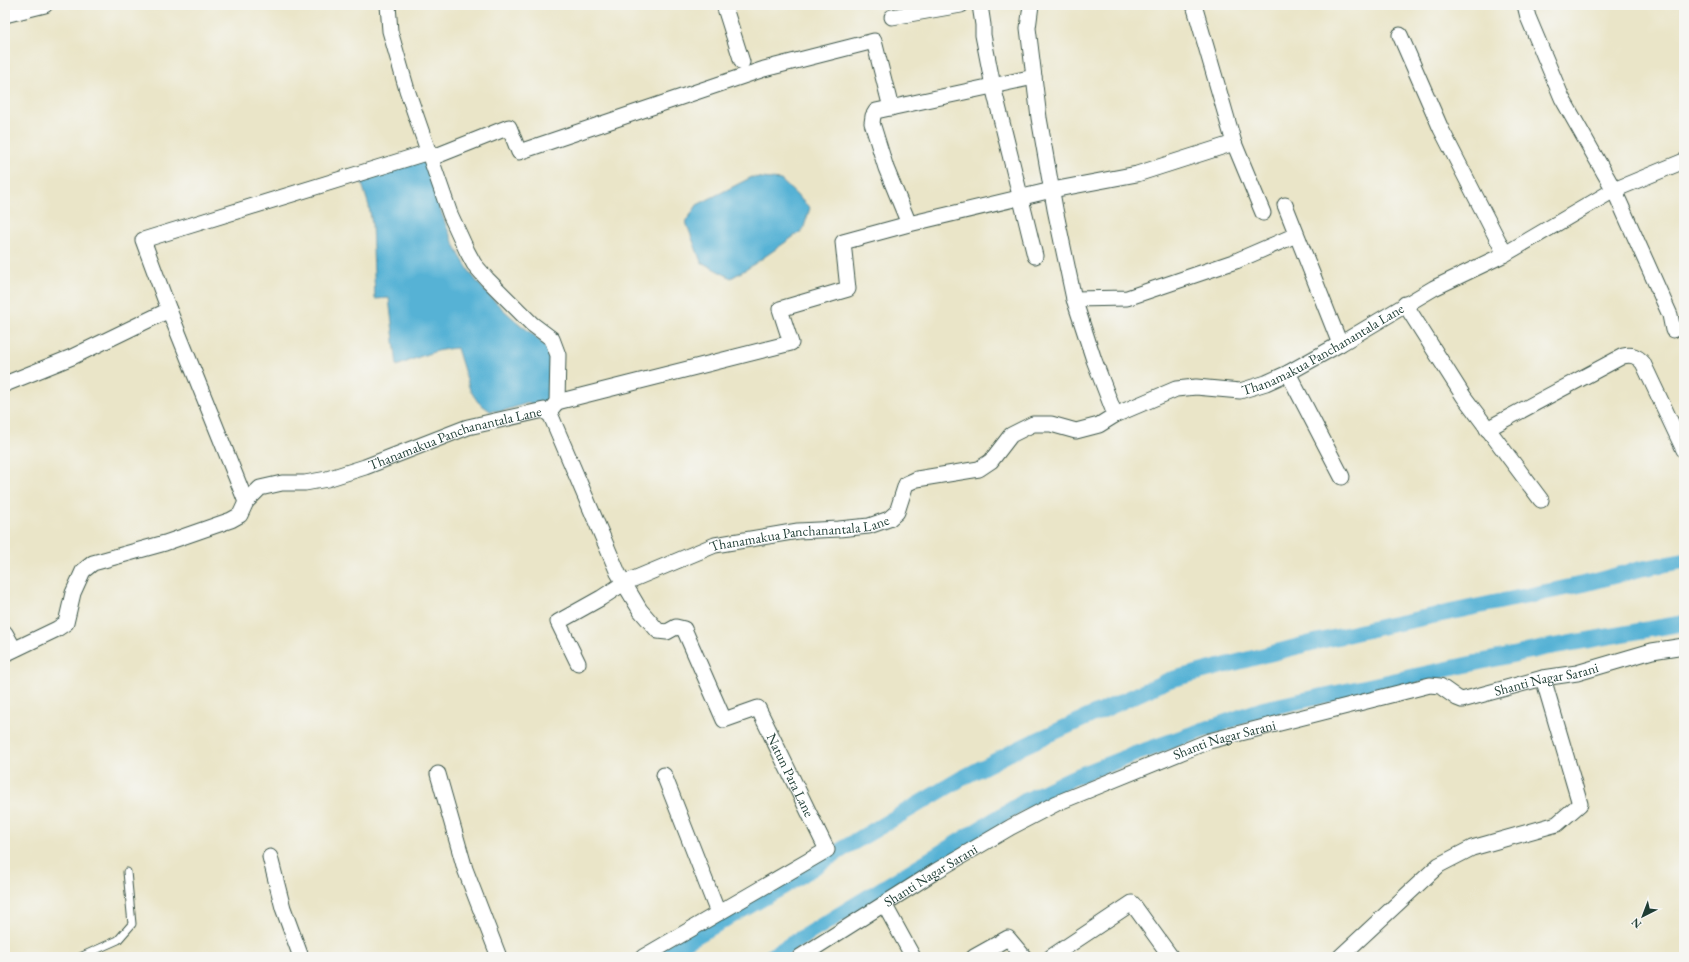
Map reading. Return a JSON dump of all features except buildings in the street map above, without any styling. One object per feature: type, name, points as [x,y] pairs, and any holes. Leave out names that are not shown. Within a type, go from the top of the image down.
[{"type":"street","points":[[5,15],[45,5]]},
{"type":"street","points":[[388,5],[390,31],[395,50],[450,214],[474,264],[532,324],[552,339],[558,355],[557,402],[548,414]]},
{"type":"street","points":[[724,5],[742,62]]},
{"type":"street","points":[[892,17],[961,5]]},
{"type":"street","points":[[980,5],[983,35],[993,86],[1035,256]]},
{"type":"street","points":[[1030,5],[1028,28],[1039,118],[1074,299],[1094,360],[1115,415]]},
{"type":"street","points":[[1194,5],[1234,143],[1263,213]]},
{"type":"street","points":[[1524,5],[1562,98],[1614,190],[1670,315],[1673,330]]},
{"type":"street","points":[[1400,35],[1441,129],[1505,254]]},
{"type":"street","points":[[246,502],[169,310],[143,240],[430,155],[509,127],[519,152],[764,69],[874,41],[891,108]]},
{"type":"street","points":[[909,224],[886,168],[872,123],[873,116],[876,111],[1034,77]]},
{"type":"street","points":[[557,402],[791,343],[780,309],[848,289],[843,242],[909,224],[1052,190],[1137,174],[1234,143]]},
{"type":"street","name":"Thanamakua Panchanantala Lane","points":[[10,652],[58,629],[66,623],[73,593],[83,571],[93,563],[165,543],[231,520],[240,515],[246,502],[260,488],[282,482],[305,483],[327,480],[366,467],[468,427],[544,410],[551,416],[618,574],[624,583],[715,546],[798,531],[869,526],[889,519],[897,512],[906,484],[917,479],[979,469],[991,461],[1011,435],[1033,424],[1051,424],[1076,432],[1099,425],[1115,415],[1176,389],[1196,387],[1240,391],[1266,383],[1288,373],[1340,344],[1434,288],[1505,254],[1614,190],[1684,161]]},
{"type":"street","points":[[1285,205],[1340,344]]},
{"type":"street","points":[[1074,299],[1127,298],[1236,261],[1296,235]]},
{"type":"street","points":[[1405,304],[1464,397],[1541,500]]},
{"type":"street","points":[[5,384],[72,357],[169,310]]},
{"type":"street","points":[[1487,429],[1623,356],[1630,354],[1638,358],[1643,363],[1684,450]]},
{"type":"street","points":[[1288,373],[1342,477]]},
{"type":"street","points":[[578,663],[558,622],[601,598],[624,583]]},
{"type":"street","name":"Natun Para Lane","points":[[624,583],[640,610],[658,631],[667,632],[676,627],[684,629],[724,720],[758,708],[827,850],[642,957]]},
{"type":"street","points":[[5,633],[10,652]]},
{"type":"street","name":"Shanti Nagar Sarani","points":[[800,957],[823,951],[884,904],[1011,827],[1057,803],[1209,741],[1430,685],[1440,686],[1462,700],[1543,678],[1577,673],[1652,651],[1684,646]]},
{"type":"street","points":[[1340,957],[1439,865],[1472,848],[1557,824],[1580,804],[1543,678]]},
{"type":"street","points":[[438,774],[465,869],[499,957]]},
{"type":"street","points":[[664,775],[718,913]]},
{"type":"street","points":[[270,857],[283,908],[301,957]]},
{"type":"street","points":[[1051,957],[1132,903],[1171,957]]},
{"type":"street","points":[[884,904],[913,957]]},
{"type":"street","points":[[974,957],[1008,938],[1024,957]]},
{"type":"lane","points":[[80,957],[118,940],[132,924],[127,872]]},
{"type":"water","points":[[422,150],[447,227],[468,269],[490,296],[516,321],[535,336],[548,350],[550,355],[552,377],[551,400],[535,405],[528,403],[503,411],[490,411],[478,402],[470,390],[457,348],[434,352],[397,366],[389,298],[375,299],[372,224],[369,206],[358,171]]},
{"type":"water","points":[[752,177],[781,180],[810,208],[803,230],[747,269],[731,278],[701,262],[686,222],[697,205]]},
{"type":"waterway","points":[[659,957],[783,887],[849,845],[964,777],[1024,746],[1169,680],[1311,643],[1584,584],[1640,569],[1684,561]]},
{"type":"waterway","points":[[770,957],[1025,801],[1072,778],[1132,755],[1263,709],[1549,647],[1684,623]]}]
